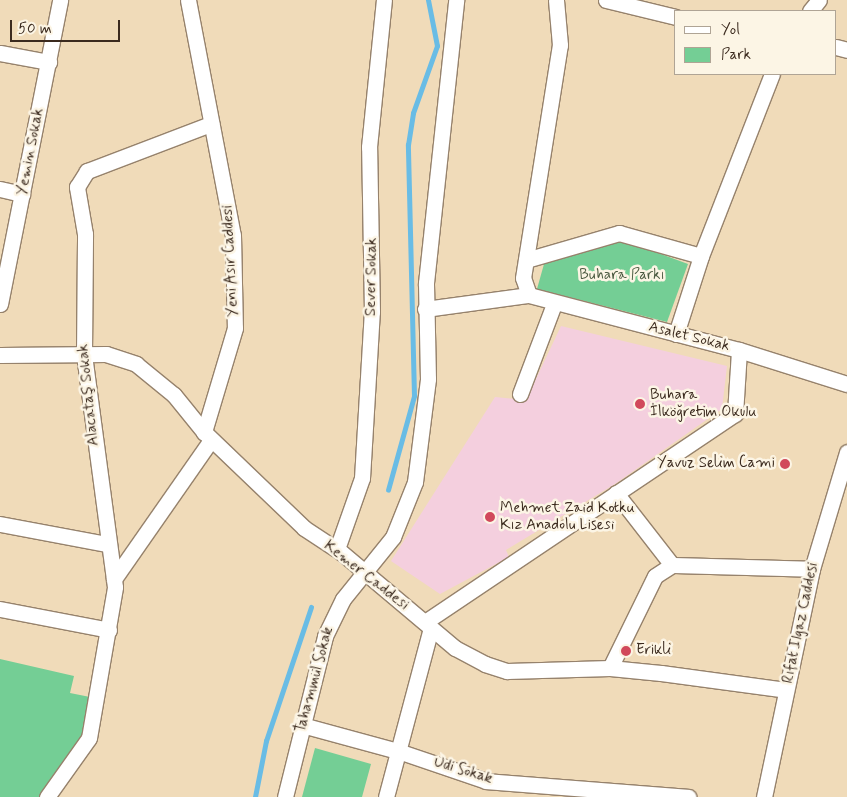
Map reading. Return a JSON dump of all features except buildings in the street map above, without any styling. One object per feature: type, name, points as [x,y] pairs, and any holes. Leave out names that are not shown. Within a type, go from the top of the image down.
[{"type":"street","name":"Yemin Sokak","points":[[0,304],[4,267],[22,194],[50,62],[60,0]]},
{"type":"street","name":"Yeni Asır Caddesi","points":[[114,579],[208,436],[235,321],[232,221],[211,124],[188,0]]},
{"type":"street","name":"Sever Sokak","points":[[337,550],[362,478],[373,295],[369,147],[384,0]]},
{"type":"street","name":"Tahammül Sokak","points":[[285,797],[325,636],[343,599],[393,537],[415,482],[428,379],[425,309],[456,0]]},
{"type":"street","points":[[425,309],[529,295],[523,283],[560,45],[556,0]]},
{"type":"street","points":[[606,0],[674,17]]},
{"type":"street","points":[[811,10],[819,0]]},
{"type":"street","points":[[0,52],[50,62]]},
{"type":"street","points":[[676,334],[701,256],[772,75]]},
{"type":"street","name":"Alacataş Sokak","points":[[47,797],[83,752],[95,714],[109,630],[114,579],[107,544],[84,354],[80,177],[211,124]]},
{"type":"street","points":[[0,189],[22,194]]},
{"type":"street","points":[[526,260],[620,233],[701,256]]},
{"type":"street","name":"Asalet Sokak","points":[[529,295],[554,304],[739,350],[847,384]]},
{"type":"street","points":[[520,394],[554,304]]},
{"type":"street","points":[[386,797],[428,625],[616,493],[735,414],[739,350]]},
{"type":"street","name":"Kemer Caddesi","points":[[0,354],[115,355],[136,364],[174,395],[208,436],[304,528],[366,572],[463,654],[499,669],[610,668],[786,690]]},
{"type":"street","name":"Rıfat Ilgaz Caddesi","points":[[764,797],[812,569],[847,452]]},
{"type":"street","points":[[616,493],[672,565]]},
{"type":"street","points":[[0,524],[107,544]]},
{"type":"street","points":[[610,668],[655,576],[672,565],[812,569]]},
{"type":"street","points":[[0,609],[109,630]]},
{"type":"street","name":"Udi Sokak","points":[[302,725],[398,751],[486,781],[688,797]]},
{"type":"shaded area","points":[[561,326],[727,366],[722,409],[615,484],[506,550],[509,557],[440,594],[391,561],[495,397],[526,400]]},
{"type":"green space","name":"Buhara Parkı","points":[[623,240],[688,264],[667,322],[537,289],[544,264]]},
{"type":"green space","points":[[0,659],[74,676],[70,693],[90,697],[85,735],[42,797],[0,797]]},
{"type":"green space","points":[[315,748],[371,764],[362,797],[302,797]]},
{"type":"waterway","points":[[388,490],[414,396],[408,145],[413,113],[437,46],[428,0]]},
{"type":"waterway","points":[[255,797],[266,741],[311,607]]},
{"type":"place","name":"Buhara İlköğretim Okulu","points":[[640,404]]},
{"type":"place","name":"Yavuz Selim Cami","points":[[785,464]]},
{"type":"place","name":"Mehmet Zaid Kotku Kız Anadolu Lisesi","points":[[490,517]]},
{"type":"place","name":"Erikli","points":[[626,651]]}]
